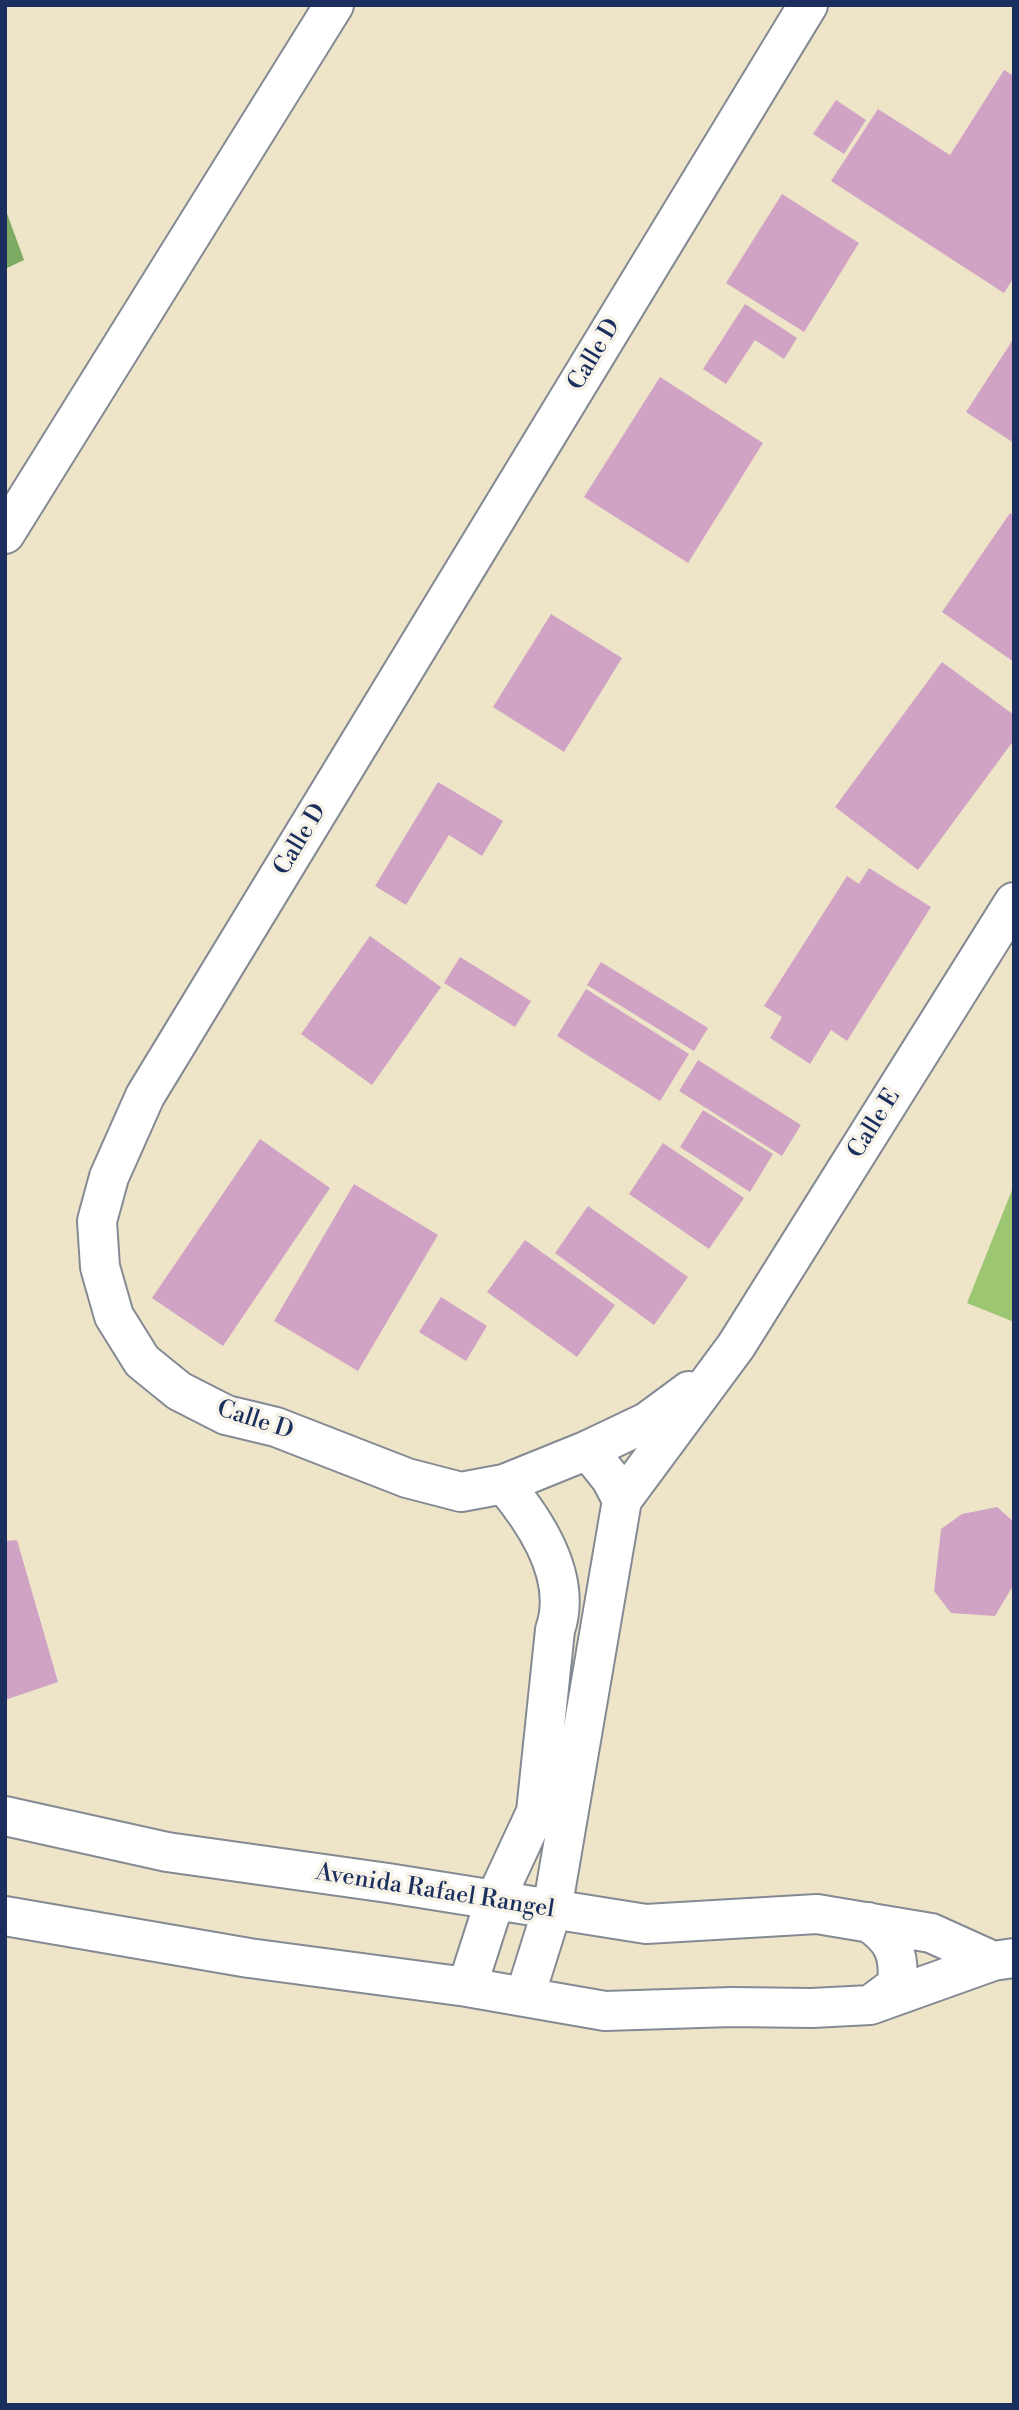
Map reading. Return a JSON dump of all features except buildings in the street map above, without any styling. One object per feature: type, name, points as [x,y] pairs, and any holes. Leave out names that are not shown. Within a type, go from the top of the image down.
[{"type":"street","points":[[5,534],[334,5]]},
{"type":"street","name":"Calle D","points":[[588,1450],[504,1484],[461,1492],[407,1478],[276,1427],[226,1415],[179,1391],[142,1361],[114,1316],[100,1267],[97,1221],[109,1177],[145,1096],[808,5]]},
{"type":"street","name":"Calle E","points":[[622,1500],[736,1346],[1014,902]]},
{"type":"street","name":"Calle E","points":[[588,1450],[647,1422],[684,1397],[736,1346]]},
{"type":"street","points":[[526,1996],[552,1910],[622,1500],[611,1479],[588,1450]]},
{"type":"street","points":[[467,1987],[495,1900],[536,1812],[555,1630],[561,1612],[554,1564],[534,1524],[504,1484]]},
{"type":"street","name":"Avenida Rafael Rangel","points":[[5,1816],[167,1852],[646,1924],[817,1914],[931,1933],[1003,1959]]},
{"type":"street","name":"Avenida Rafael Rangel","points":[[5,1916],[249,1958],[467,1987],[605,2011],[870,2005],[1003,1959]]},
{"type":"street","points":[[868,1922],[888,1940],[895,1951],[899,1967],[897,1985],[870,2005]]},
{"type":"green space","points":[[5,208],[24,260],[5,269]]},
{"type":"green space","points":[[1014,1185],[1014,1322],[967,1303]]}]
